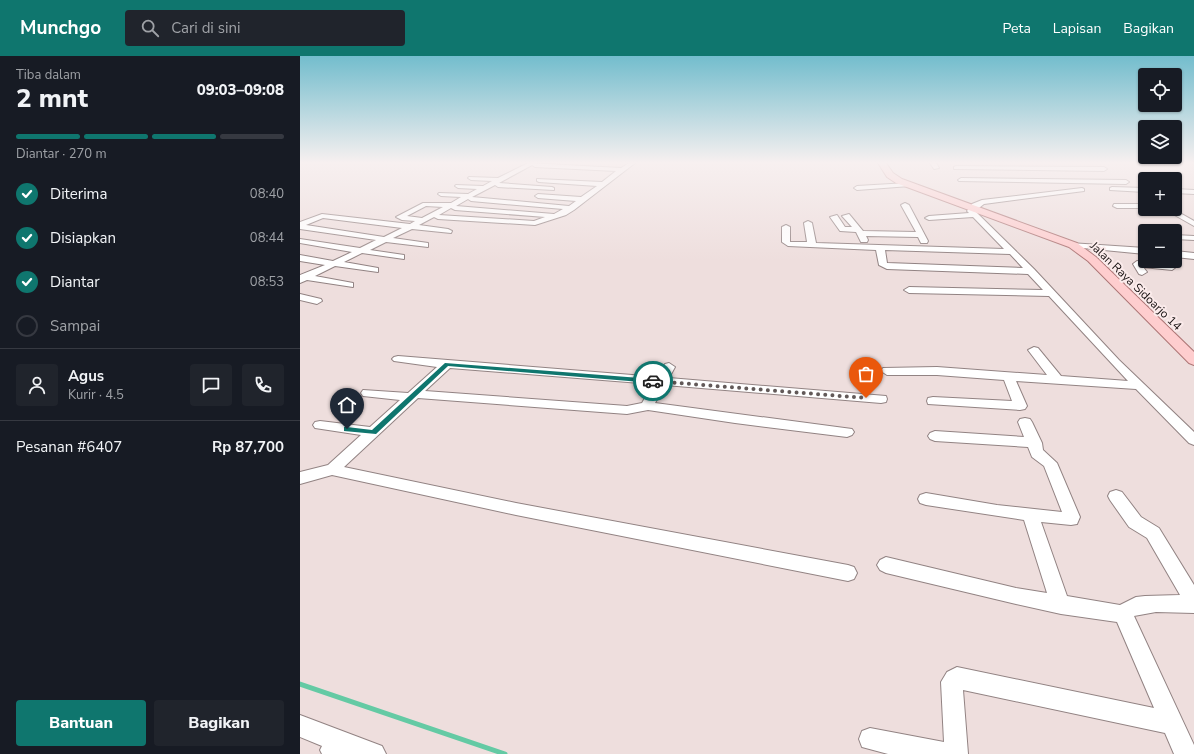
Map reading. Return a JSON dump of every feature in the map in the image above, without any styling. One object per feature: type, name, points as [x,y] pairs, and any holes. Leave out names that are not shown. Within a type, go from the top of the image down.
[{"type":"main road","name":"Jalan Raya Sidoarjo 14","points":[[939,196],[1073,245],[1092,259],[1194,360]]},
{"type":"street","points":[[452,196],[571,208]]},
{"type":"street","points":[[301,276],[333,264],[475,196]]},
{"type":"street","points":[[538,196],[583,199]]},
{"type":"street","points":[[438,217],[529,224],[559,216],[588,196]]},
{"type":"street","points":[[972,207],[982,202],[1002,196],[1013,196]]},
{"type":"street","points":[[929,218],[972,207],[1002,196]]},
{"type":"street","points":[[454,206],[431,220],[400,217],[425,204],[454,206],[559,216]]},
{"type":"street","points":[[905,205],[928,248]]},
{"type":"street","points":[[1117,206],[1138,206]]},
{"type":"street","points":[[972,207],[1051,293],[1194,440]]},
{"type":"street","points":[[300,226],[322,216],[448,231]]},
{"type":"street","points":[[846,216],[859,232],[868,248]]},
{"type":"street","points":[[1180,216],[1194,224]]},
{"type":"street","points":[[834,217],[843,229],[859,232],[921,235]]},
{"type":"street","points":[[808,223],[812,245]]},
{"type":"street","points":[[300,226],[425,245]]},
{"type":"street","points":[[786,227],[786,243],[868,248],[974,249],[1012,252]]},
{"type":"street","points":[[1182,237],[1194,238]]},
{"type":"street","points":[[969,240],[974,249]]},
{"type":"street","points":[[300,241],[401,257]]},
{"type":"street","points":[[1073,245],[1138,250]]},
{"type":"street","points":[[880,248],[883,265],[887,266],[1031,270]]},
{"type":"street","points":[[1182,255],[1194,256]]},
{"type":"street","points":[[300,258],[376,270]]},
{"type":"street","points":[[988,258],[1020,260]]},
{"type":"street","points":[[301,276],[321,261]]},
{"type":"street","points":[[1139,268],[1142,272]]},
{"type":"street","points":[[301,276],[350,285]]},
{"type":"street","points":[[910,290],[1051,293]]},
{"type":"street","points":[[300,297],[318,301]]},
{"type":"street","points":[[1034,350],[1057,380]]},
{"type":"street","points":[[398,359],[660,382],[881,399]]},
{"type":"street","points":[[332,470],[447,364]]},
{"type":"street","points":[[647,406],[669,367]]},
{"type":"street","points":[[887,371],[937,371],[1140,386]]},
{"type":"street","points":[[933,401],[1020,406],[1009,377]]},
{"type":"street","points":[[368,393],[627,410],[639,409],[647,406],[735,419],[847,432]]},
{"type":"street","points":[[926,499],[1030,515],[1068,519],[1072,518],[1050,463],[1037,453],[1035,443],[1025,422]]},
{"type":"street","points":[[320,425],[373,432]]},
{"type":"street","points":[[935,436],[1035,443]]},
{"type":"street","points":[[304,475],[332,470],[516,509],[848,572]]},
{"type":"street","points":[[1116,496],[1135,522],[1153,533],[1194,603],[1135,606],[1126,610],[1123,614]]},
{"type":"street","points":[[1030,515],[1061,605]]},
{"type":"street","points":[[886,564],[1016,596],[1061,605],[1123,614]]},
{"type":"street","points":[[1123,614],[1186,754]]},
{"type":"street","points":[[956,754],[952,682],[957,678],[1172,723]]},
{"type":"street","points":[[300,726],[374,754]]},
{"type":"street","points":[[870,739],[948,754]]},
{"type":"waterway","points":[[300,684],[505,754]]},
{"type":"way so far","points":[[653,381],[866,398]]},
{"type":"route","points":[[347,429],[373,432],[447,364],[653,381]]}]
